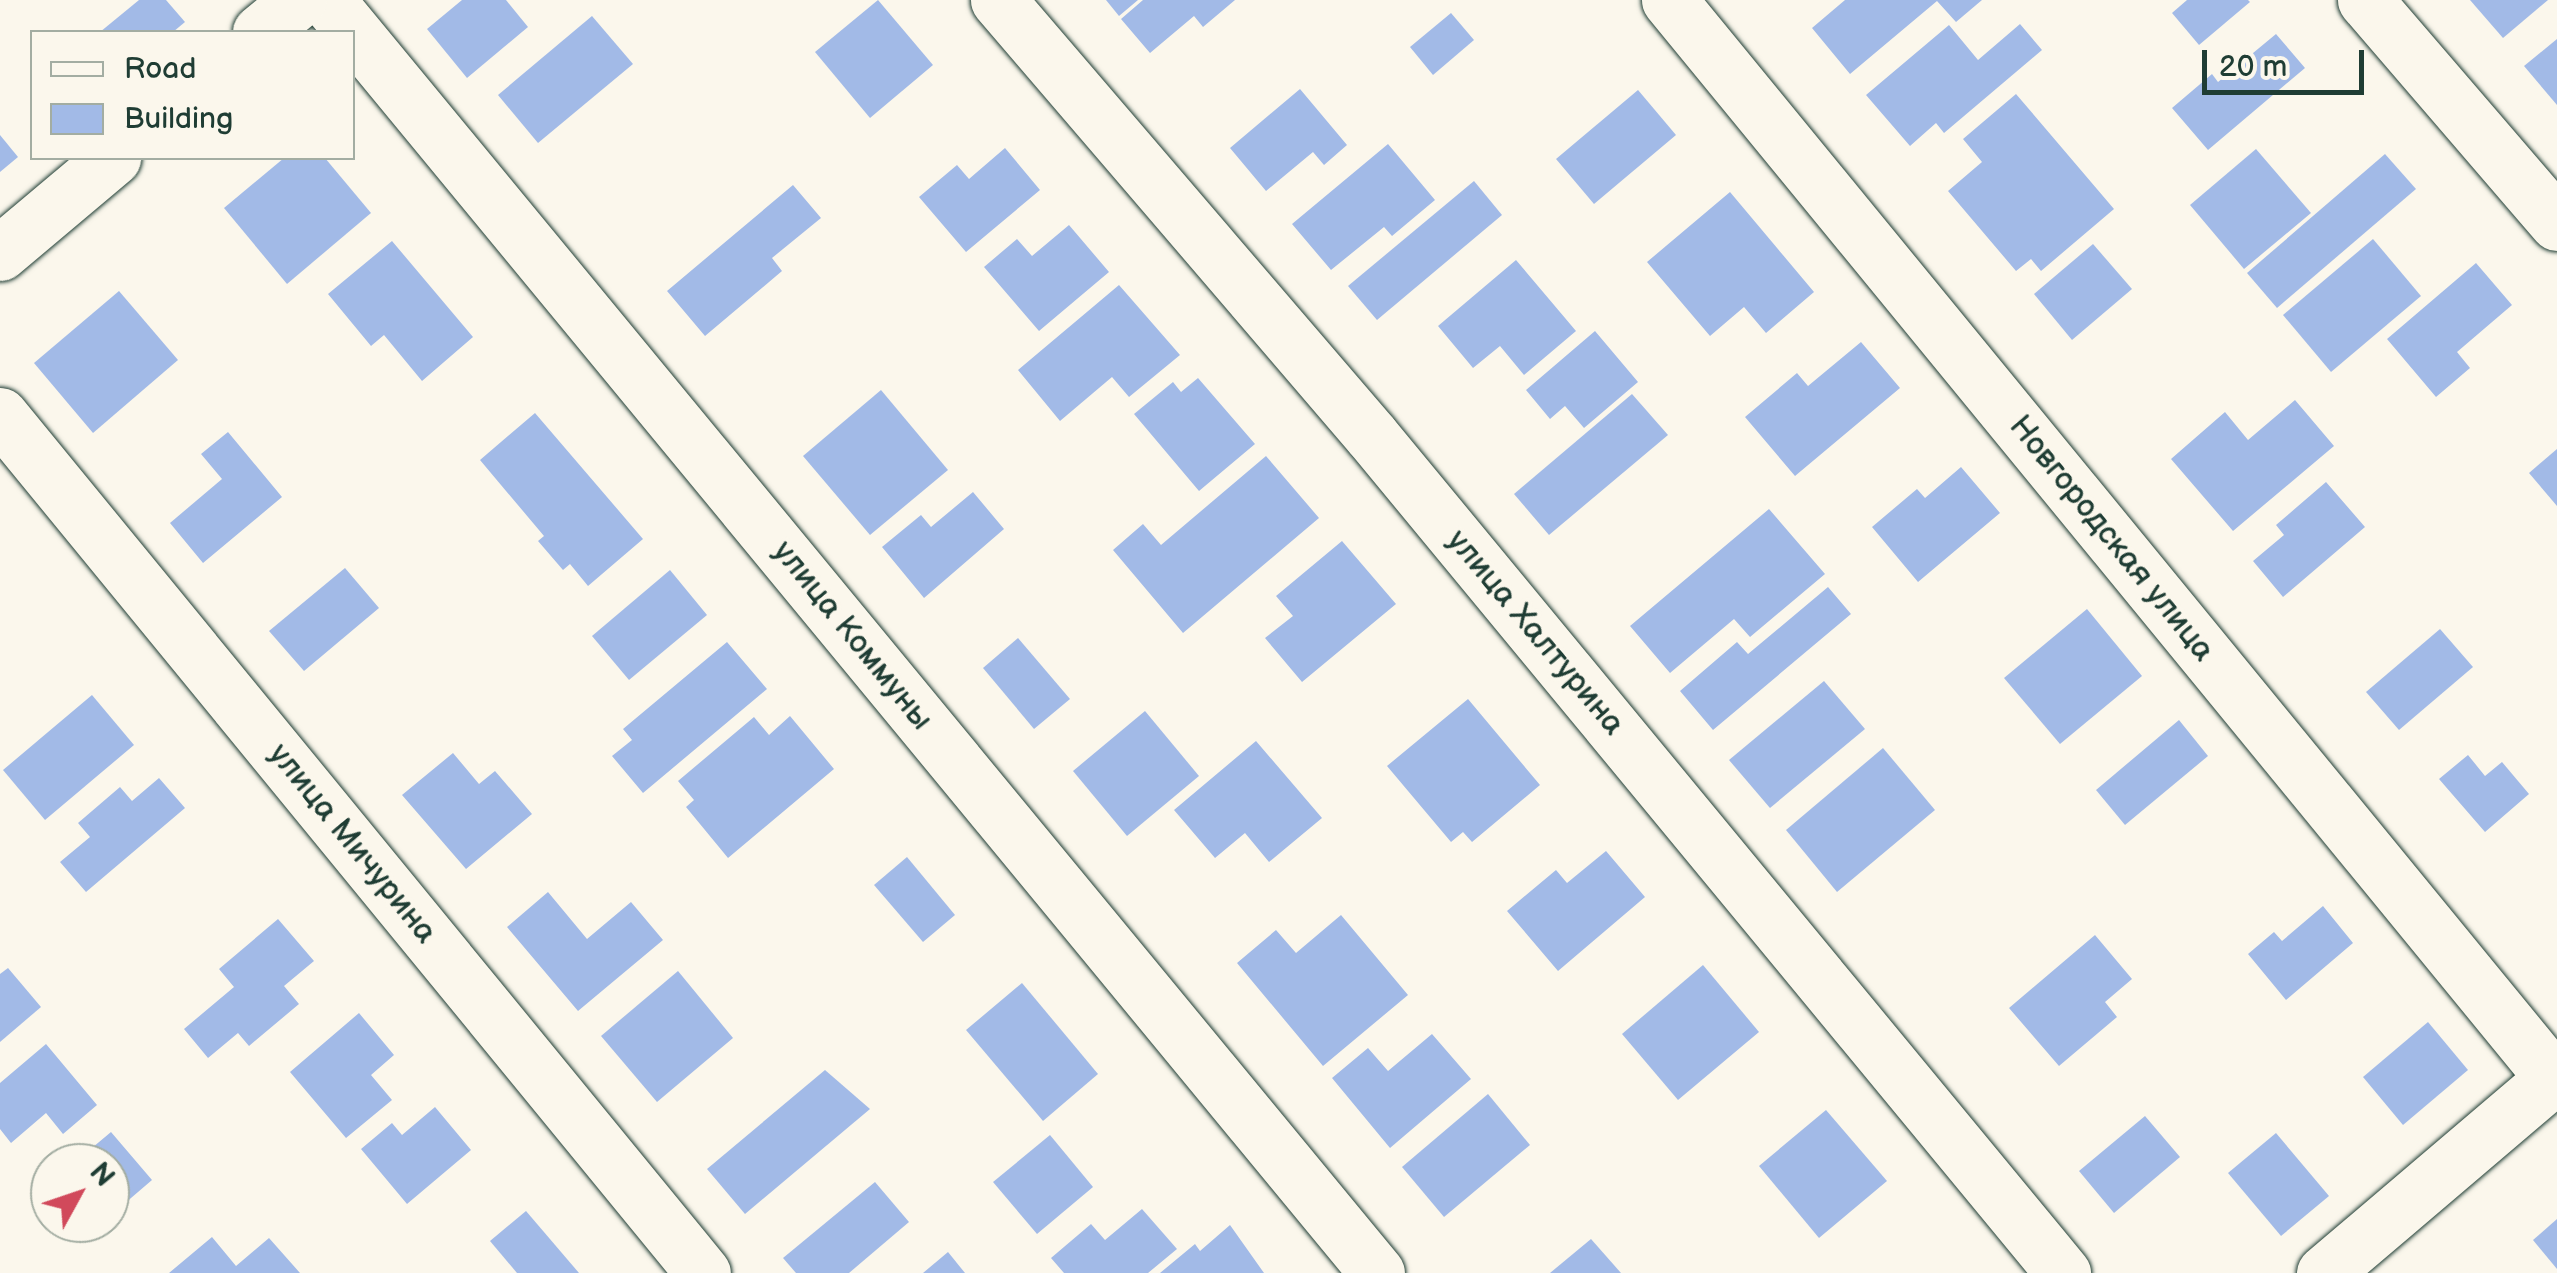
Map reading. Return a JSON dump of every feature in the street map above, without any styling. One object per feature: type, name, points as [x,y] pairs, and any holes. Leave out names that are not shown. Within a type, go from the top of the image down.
[{"type":"street","points":[[262,30],[298,0]]},
{"type":"street","name":"улица Коммуны","points":[[328,0],[353,30]]},
{"type":"street","name":"улица Халтурина","points":[[998,0],[1371,435],[2063,1273]]},
{"type":"street","name":"Новгородская улица","points":[[1669,0],[2555,1076]]},
{"type":"street","points":[[2365,0],[2557,223]]},
{"type":"street","name":"улица Коммуны","points":[[355,33],[1377,1273]]},
{"type":"street","points":[[0,253],[111,160]]},
{"type":"street","name":"улица Мичурина","points":[[0,415],[704,1273]]},
{"type":"street","points":[[2324,1273],[2555,1076]]},
{"type":"building","points":[[139,0],[166,0],[185,22],[175,30],[102,30]]},
{"type":"building","points":[[462,0],[506,0],[528,27],[467,78],[427,29]]},
{"type":"building","points":[[878,0],[933,65],[870,118],[815,52]]},
{"type":"building","points":[[1106,0],[1138,0],[1119,16]]},
{"type":"building","points":[[1143,0],[1235,0],[1203,27],[1194,16],[1150,53],[1121,19]]},
{"type":"building","points":[[1845,0],[1982,0],[1956,22],[1937,1],[1850,74],[1812,28]]},
{"type":"building","points":[[2187,0],[2250,2],[2199,45],[2172,13]]},
{"type":"building","points":[[2470,0],[2548,0],[2503,38]]},
{"type":"building","points":[[1451,13],[1474,40],[1433,75],[1410,47]]},
{"type":"building","points":[[592,16],[633,64],[538,143],[498,95]]},
{"type":"building","points":[[2020,24],[2042,50],[1944,133],[1936,123],[1910,146],[1866,95],[1949,25],[1978,60]]},
{"type":"building","points":[[2276,34],[2305,68],[2208,150],[2172,108],[2212,74],[2218,82]]},
{"type":"building","points":[[2557,39],[2557,105],[2524,66]]},
{"type":"building","points":[[1300,89],[1347,145],[1324,165],[1313,152],[1266,191],[1230,148]]},
{"type":"building","points":[[1638,90],[1676,135],[1594,204],[1556,159]]},
{"type":"building","points":[[2016,94],[2114,209],[2041,271],[2031,259],[2016,271],[1948,191],[1982,162],[1963,139]]},
{"type":"building","points":[[0,135],[18,157],[0,172]]},
{"type":"building","points":[[1388,144],[1435,200],[1392,236],[1384,227],[1331,270],[1292,224]]},
{"type":"building","points":[[1005,148],[1040,190],[966,252],[919,197],[957,165],[969,179]]},
{"type":"building","points":[[2256,149],[2311,213],[2244,269],[2190,205]]},
{"type":"building","points":[[2385,154],[2416,189],[2277,308],[2247,273]]},
{"type":"building","points":[[282,160],[327,160],[371,213],[287,284],[224,208]]},
{"type":"building","points":[[1474,181],[1502,215],[1377,320],[1348,286]]},
{"type":"building","points":[[793,185],[821,218],[772,258],[782,271],[705,336],[667,291]]},
{"type":"building","points":[[1730,192],[1814,292],[1766,333],[1744,307],[1710,336],[1647,262]]},
{"type":"building","points":[[1069,225],[1109,272],[1039,331],[984,267],[1017,239],[1032,256]]},
{"type":"building","points":[[2373,239],[2421,296],[2331,372],[2283,315]]},
{"type":"building","points":[[392,241],[473,337],[422,381],[384,335],[371,346],[328,294]]},
{"type":"building","points":[[2093,244],[2132,289],[2072,340],[2034,294]]},
{"type":"building","points":[[1516,260],[1576,331],[1524,375],[1500,346],[1473,368],[1438,326]]},
{"type":"building","points":[[2476,263],[2512,305],[2457,352],[2470,368],[2436,397],[2387,339]]},
{"type":"building","points":[[1119,285],[1180,355],[1129,397],[1112,377],[1060,421],[1018,370]]},
{"type":"building","points":[[119,291],[178,360],[93,433],[34,363]]},
{"type":"building","points":[[1595,331],[1638,382],[1584,428],[1565,406],[1550,419],[1526,390]]},
{"type":"building","points":[[1861,342],[1900,388],[1795,476],[1745,417],[1797,373],[1808,386]]},
{"type":"building","points":[[1198,378],[1255,444],[1199,491],[1134,414],[1173,382],[1181,392]]},
{"type":"building","points":[[881,390],[948,470],[870,535],[803,456]]},
{"type":"building","points":[[1632,394],[1668,435],[1549,535],[1514,494]]},
{"type":"building","points":[[2295,400],[2334,446],[2233,531],[2171,459],[2225,412],[2248,440]]},
{"type":"building","points":[[535,413],[643,539],[588,586],[570,564],[563,570],[538,541],[544,536],[480,460]]},
{"type":"building","points":[[228,432],[282,497],[203,563],[170,523],[222,479],[201,454]]},
{"type":"building","points":[[2557,449],[2557,506],[2529,473]]},
{"type":"building","points":[[1266,456],[1319,518],[1183,633],[1113,550],[1143,524],[1161,545]]},
{"type":"building","points":[[1961,467],[2000,513],[1918,582],[1872,527],[1917,489],[1925,498]]},
{"type":"building","points":[[2326,482],[2365,527],[2283,597],[2253,561],[2284,535],[2276,525]]},
{"type":"building","points":[[973,492],[1004,529],[924,598],[882,547],[921,515],[931,527]]},
{"type":"building","points":[[1769,509],[1825,574],[1750,637],[1734,619],[1670,673],[1630,626]]},
{"type":"building","points":[[1342,541],[1396,604],[1302,682],[1265,638],[1293,616],[1276,596]]},
{"type":"building","points":[[345,568],[379,608],[304,671],[269,631]]},
{"type":"building","points":[[670,570],[707,615],[629,680],[592,636]]},
{"type":"building","points":[[1828,587],[1851,614],[1713,730],[1680,691],[1737,642],[1748,654]]},
{"type":"building","points":[[2087,609],[2142,676],[2060,744],[2004,678]]},
{"type":"building","points":[[2440,629],[2473,667],[2399,730],[2366,692]]},
{"type":"building","points":[[1018,638],[1070,699],[1034,729],[983,668]]},
{"type":"building","points":[[727,642],[767,689],[643,793],[612,756],[632,740],[623,729]]},
{"type":"building","points":[[1824,681],[1865,729],[1770,808],[1729,760]]},
{"type":"building","points":[[92,695],[134,745],[45,820],[3,770]]},
{"type":"building","points":[[1468,699],[1540,785],[1472,842],[1463,832],[1451,842],[1387,766]]},
{"type":"building","points":[[1145,711],[1199,776],[1127,836],[1073,771]]},
{"type":"building","points":[[790,716],[834,769],[728,858],[686,807],[694,800],[678,781],[754,717],[769,735]]},
{"type":"building","points":[[2179,720],[2208,756],[2125,825],[2096,790]]},
{"type":"building","points":[[1256,741],[1322,818],[1269,862],[1245,833],[1215,858],[1174,810]]},
{"type":"building","points":[[1883,748],[1935,810],[1837,892],[1786,830]]},
{"type":"building","points":[[453,753],[479,784],[495,771],[532,814],[466,869],[402,795]]},
{"type":"building","points":[[2468,755],[2485,776],[2502,762],[2529,794],[2485,832],[2439,779]]},
{"type":"building","points":[[159,778],[185,808],[86,892],[60,862],[90,837],[78,823],[120,787],[132,801]]},
{"type":"building","points":[[1606,851],[1645,897],[1558,971],[1507,911],[1556,870],[1567,883]]},
{"type":"building","points":[[907,857],[955,915],[923,942],[874,885]]},
{"type":"building","points":[[548,892],[587,939],[631,902],[663,940],[578,1011],[507,927]]},
{"type":"building","points":[[2323,906],[2353,943],[2286,1000],[2248,954],[2274,932],[2282,941]]},
{"type":"building","points":[[1341,915],[1408,995],[1323,1066],[1237,963],[1276,930],[1296,953]]},
{"type":"building","points":[[278,919],[314,961],[284,986],[299,1004],[249,1046],[238,1033],[208,1058],[184,1029],[234,987],[219,969]]},
{"type":"building","points":[[2095,935],[2132,979],[2105,1002],[2117,1017],[2059,1066],[2009,1008]]},
{"type":"building","points":[[1703,965],[1759,1032],[1678,1100],[1622,1034]]},
{"type":"building","points":[[8,968],[41,1007],[0,1042],[0,974]]},
{"type":"building","points":[[678,971],[733,1038],[657,1102],[601,1036]]},
{"type":"building","points":[[1022,983],[1098,1074],[1043,1121],[966,1030]]},
{"type":"building","points":[[359,1013],[394,1055],[371,1075],[392,1100],[346,1138],[290,1072]]},
{"type":"building","points":[[2428,1022],[2468,1070],[2403,1125],[2363,1077]]},
{"type":"building","points":[[1432,1034],[1471,1079],[1390,1148],[1332,1078],[1368,1048],[1388,1071]]},
{"type":"building","points":[[46,1044],[97,1105],[63,1134],[46,1113],[11,1143],[0,1129],[0,1083]]},
{"type":"building","points":[[825,1070],[870,1109],[745,1214],[707,1169]]},
{"type":"building","points":[[1488,1094],[1530,1145],[1444,1217],[1402,1167]]},
{"type":"building","points":[[435,1107],[471,1150],[407,1204],[361,1149],[392,1123],[402,1135]]},
{"type":"building","points":[[1826,1110],[1887,1181],[1819,1238],[1759,1166]]},
{"type":"building","points":[[2145,1116],[2180,1157],[2114,1213],[2079,1171]]},
{"type":"building","points":[[111,1132],[120,1143],[98,1143]]},
{"type":"building","points":[[2276,1133],[2329,1196],[2281,1236],[2228,1173]]},
{"type":"building","points":[[1050,1135],[1093,1187],[1037,1234],[993,1182]]},
{"type":"building","points":[[130,1154],[152,1180],[130,1199]]},
{"type":"building","points":[[875,1182],[909,1222],[849,1273],[796,1273],[783,1258]]},
{"type":"building","points":[[1142,1209],[1177,1249],[1148,1273],[1064,1273],[1051,1258],[1091,1224],[1105,1240]]},
{"type":"building","points":[[526,1211],[579,1273],[517,1273],[490,1241]]},
{"type":"building","points":[[2557,1219],[2557,1269],[2533,1240]]},
{"type":"building","points":[[1230,1225],[1264,1273],[1160,1273],[1195,1244],[1200,1251]]},
{"type":"building","points":[[212,1237],[236,1266],[269,1238],[300,1273],[169,1273]]},
{"type":"building","points":[[1591,1239],[1621,1273],[1550,1273]]},
{"type":"building","points":[[948,1252],[965,1273],[923,1273]]}]
